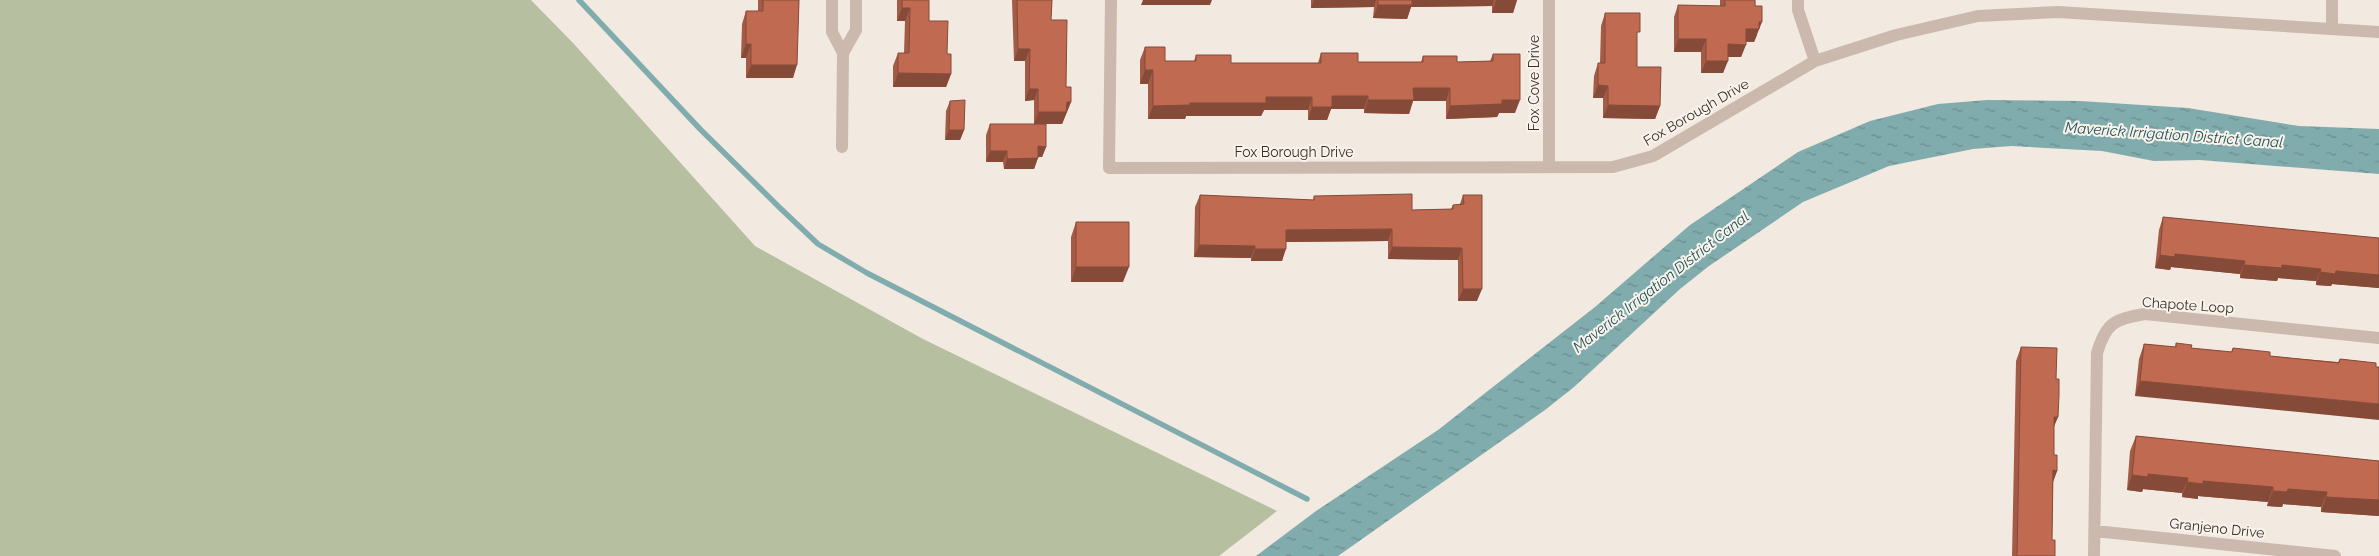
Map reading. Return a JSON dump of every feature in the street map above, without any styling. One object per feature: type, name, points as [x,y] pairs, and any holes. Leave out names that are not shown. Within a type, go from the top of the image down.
[{"type":"street","points":[[832,0],[832,32],[843,53],[842,147]]},
{"type":"street","points":[[843,53],[856,30],[856,0]]},
{"type":"street","name":"Fox Borough Drive","points":[[1111,0],[1110,168],[1549,165],[1612,167],[1653,156],[1814,61],[1896,35],[1978,16],[2058,6],[2379,32]]},
{"type":"street","name":"Fox Cove Drive","points":[[1548,0],[1549,165]]},
{"type":"street","points":[[1798,0],[1798,10],[1814,61]]},
{"type":"street","points":[[2332,0],[2332,28]]},
{"type":"street","name":"Chapote Loop","points":[[2094,556],[2097,353],[2103,333],[2114,323],[2129,317],[2145,314],[2379,338]]},
{"type":"street","name":"Granjeno Drive","points":[[2095,531],[2335,556]]},
{"type":"green space","points":[[0,0],[531,0],[574,44],[755,246],[923,339],[1277,511],[1219,556],[0,556]]},
{"type":"water","name":"Maverick Irrigation District Canal","points":[[1987,100],[2080,101],[2188,108],[2299,126],[2379,129],[2379,174],[2200,160],[2154,161],[2102,151],[2011,146],[1973,149],[1889,166],[1803,202],[1709,266],[1680,289],[1574,387],[1545,410],[1338,556],[1256,556],[1316,511],[1438,430],[1595,307],[1690,225],[1798,152],[1870,121],[1938,104]]},
{"type":"building","points":[[763,0],[799,0],[797,65],[751,65],[751,44],[746,44],[746,11],[763,11]]},
{"type":"building","points":[[902,0],[929,0],[929,21],[948,21],[947,54],[951,54],[951,74],[898,73],[898,53],[909,53],[910,8],[902,8]]},
{"type":"building","points":[[1017,0],[1052,0],[1051,20],[1067,20],[1066,87],[1071,87],[1071,102],[1067,102],[1066,112],[1038,112],[1038,89],[1029,89],[1030,49],[1018,49]]},
{"type":"building","points":[[1378,0],[1412,0],[1412,5],[1378,5]]},
{"type":"building","points":[[1725,0],[1755,0],[1755,6],[1762,6],[1762,22],[1759,22],[1759,29],[1746,29],[1746,45],[1728,44],[1728,61],[1706,61],[1706,39],[1678,39],[1678,5],[1725,6]]},
{"type":"building","points":[[1605,13],[1640,13],[1640,32],[1637,32],[1637,67],[1661,67],[1660,106],[1608,105],[1608,86],[1598,85],[1598,63],[1605,63]]},
{"type":"building","points":[[1145,47],[1165,47],[1165,61],[1196,61],[1196,55],[1231,55],[1231,63],[1321,63],[1321,53],[1358,53],[1358,62],[1423,62],[1423,56],[1457,56],[1457,62],[1493,61],[1493,54],[1520,54],[1520,100],[1502,100],[1502,104],[1450,106],[1450,88],[1413,88],[1414,100],[1368,100],[1368,96],[1332,96],[1332,107],[1312,107],[1312,97],[1266,97],[1266,103],[1190,103],[1190,105],[1153,106],[1153,70],[1145,70]]},
{"type":"building","points":[[965,100],[964,130],[949,130],[950,101]]},
{"type":"building","points":[[990,124],[1046,124],[1046,147],[1038,146],[1038,158],[1007,159],[1007,151],[990,151]]},
{"type":"building","points":[[1412,194],[1412,210],[1453,209],[1453,205],[1464,204],[1463,195],[1482,195],[1482,289],[1463,289],[1462,248],[1392,247],[1392,229],[1286,230],[1286,249],[1255,249],[1255,246],[1199,245],[1200,195],[1314,200],[1314,196]]},
{"type":"building","points":[[2163,217],[2379,238],[2379,275],[2336,271],[2335,274],[2320,272],[2321,269],[2282,265],[2282,268],[2244,265],[2245,261],[2175,254],[2175,257],[2160,255]]},
{"type":"building","points":[[1076,222],[1129,222],[1129,267],[1076,267]]},
{"type":"building","points":[[2176,343],[2192,345],[2191,348],[2232,352],[2233,348],[2270,352],[2270,356],[2339,363],[2340,359],[2376,363],[2376,367],[2379,367],[2379,404],[2140,381],[2144,344],[2176,347]]},
{"type":"building","points":[[2021,347],[2057,348],[2056,379],[2059,379],[2059,395],[2058,417],[2054,417],[2054,455],[2057,455],[2057,471],[2053,470],[2052,540],[2055,540],[2055,556],[2017,556]]},
{"type":"building","points":[[2136,436],[2379,461],[2379,500],[2326,497],[2327,492],[2288,489],[2287,492],[2273,491],[2273,487],[2203,481],[2203,484],[2187,482],[2188,478],[2148,474],[2148,477],[2132,475]]},
{"type":"waterway","points":[[579,0],[700,129],[818,244],[867,273],[1307,499]]}]
